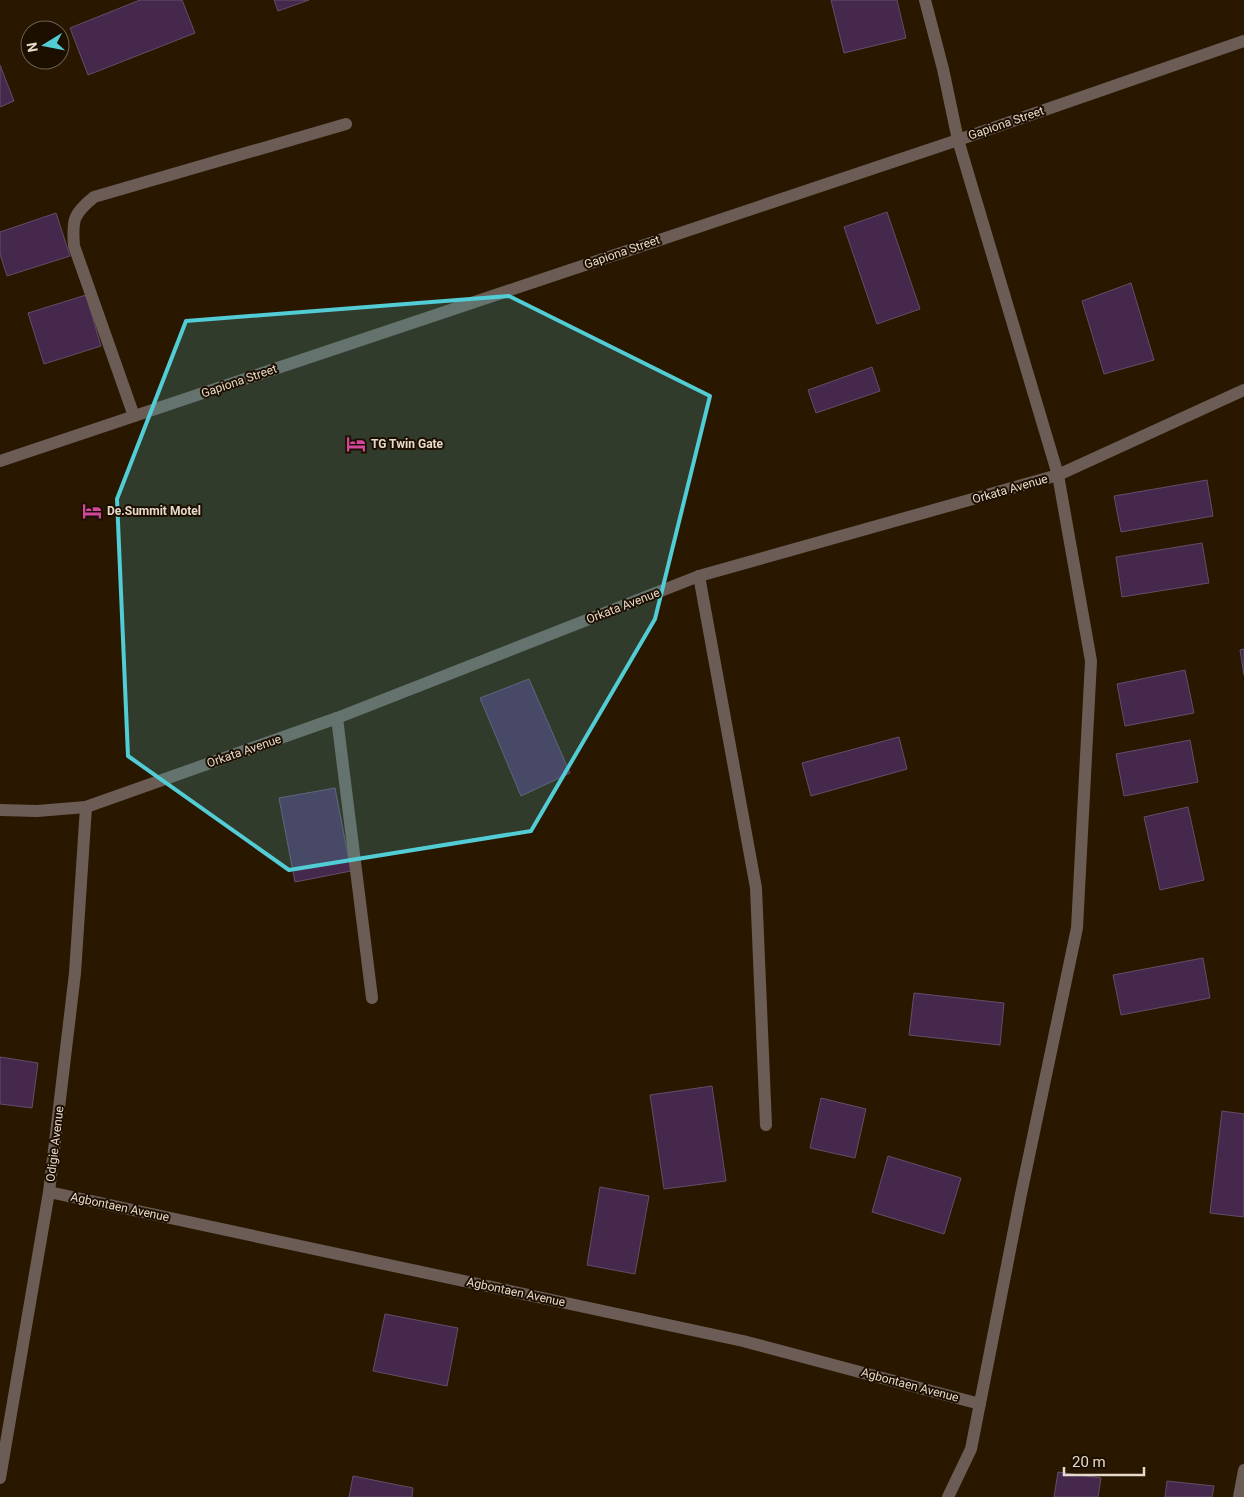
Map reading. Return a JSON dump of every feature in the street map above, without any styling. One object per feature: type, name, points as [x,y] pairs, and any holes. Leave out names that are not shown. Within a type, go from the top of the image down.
[{"type":"street","points":[[925,0],[943,69],[958,140],[1058,475],[1091,661],[1077,928],[971,1448],[948,1497]]},
{"type":"street","name":"Gapiona Street","points":[[0,461],[958,140],[1244,41]]},
{"type":"street","points":[[134,416],[74,246],[72,228],[78,209],[94,197],[346,124]]},
{"type":"street","name":"Orkata Avenue","points":[[0,810],[36,811],[86,807],[337,718],[699,576],[1058,475],[1244,390]]},
{"type":"street","points":[[699,576],[756,888],[766,1125]]},
{"type":"street","points":[[337,718],[372,998]]},
{"type":"street","name":"Odigie Avenue","points":[[0,1478],[49,1192],[75,973],[86,807]]},
{"type":"street","name":"Agbontaen Avenue","points":[[49,1192],[743,1341],[980,1404]]},
{"type":"street","points":[[1239,1497],[1244,1470]]},
{"type":"highlighted area","points":[[509,296],[710,396],[655,619],[531,831],[289,870],[128,756],[117,499],[186,321]]},
{"type":"building","points":[[140,0],[182,0],[195,33],[88,75],[70,28]]},
{"type":"building","points":[[274,0],[309,0],[278,11]]},
{"type":"building","points":[[831,0],[897,0],[906,38],[844,53]]},
{"type":"building","points":[[0,65],[14,101],[0,107]]},
{"type":"building","points":[[887,212],[920,309],[877,324],[844,227]]},
{"type":"building","points":[[56,213],[70,256],[7,276],[0,254],[0,232]]},
{"type":"building","points":[[1131,283],[1154,360],[1104,374],[1082,301]]},
{"type":"building","points":[[86,295],[101,346],[44,364],[28,313]]},
{"type":"building","points":[[872,367],[880,391],[816,413],[808,390]]},
{"type":"building","points":[[1207,480],[1213,516],[1121,532],[1114,496]]},
{"type":"building","points":[[1202,543],[1209,583],[1122,597],[1116,557]]},
{"type":"building","points":[[1244,649],[1244,675],[1240,650]]},
{"type":"building","points":[[1185,670],[1194,713],[1125,726],[1117,684]]},
{"type":"building","points":[[529,679],[570,773],[521,796],[480,698]]},
{"type":"building","points":[[899,737],[907,769],[811,796],[802,763]]},
{"type":"building","points":[[1190,740],[1198,782],[1124,796],[1116,754]]},
{"type":"building","points":[[335,788],[351,871],[295,882],[279,798]]},
{"type":"building","points":[[1188,807],[1204,880],[1160,890],[1144,817]]},
{"type":"building","points":[[1203,958],[1210,998],[1121,1015],[1113,975]]},
{"type":"building","points":[[914,993],[1004,1003],[1000,1045],[909,1035]]},
{"type":"building","points":[[0,1057],[38,1063],[32,1108],[0,1104]]},
{"type":"building","points":[[712,1086],[726,1181],[664,1189],[650,1095]]},
{"type":"building","points":[[821,1098],[866,1109],[855,1158],[810,1148]]},
{"type":"building","points":[[1222,1111],[1244,1114],[1244,1217],[1210,1213]]},
{"type":"building","points":[[888,1156],[961,1178],[944,1234],[872,1212]]},
{"type":"building","points":[[600,1187],[649,1196],[635,1274],[587,1265]]},
{"type":"building","points":[[385,1314],[458,1328],[447,1386],[373,1371]]},
{"type":"building","points":[[1058,1472],[1101,1478],[1098,1497],[1054,1497]]},
{"type":"building","points":[[353,1476],[413,1488],[412,1497],[349,1497]]},
{"type":"building","points":[[1167,1481],[1214,1486],[1212,1497],[1165,1497]]},
{"type":"place","name":"TG Twin Gate","points":[[356,444]]},
{"type":"place","name":"De.Summit Motel","points":[[92,511]]}]
